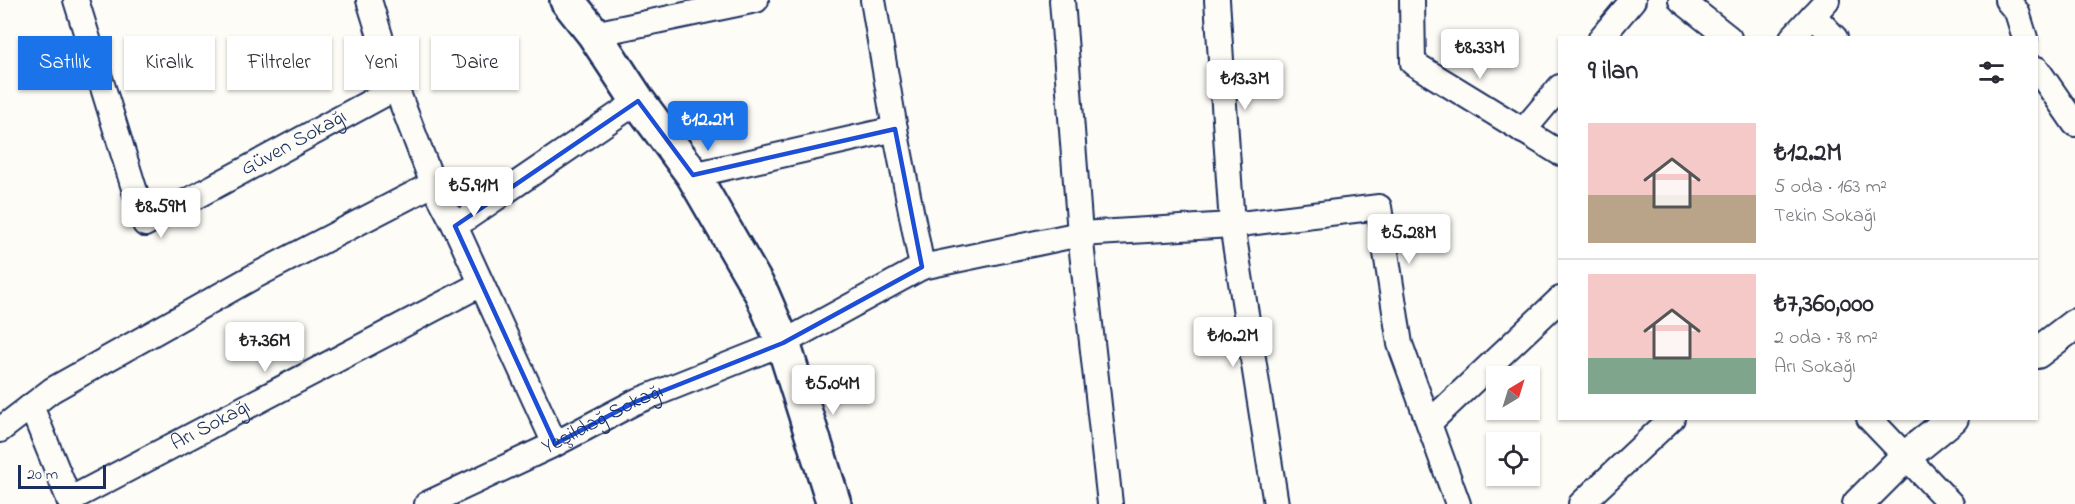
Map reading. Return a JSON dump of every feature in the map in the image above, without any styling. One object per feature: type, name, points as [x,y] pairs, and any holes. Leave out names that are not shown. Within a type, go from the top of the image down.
[{"type":"main road","points":[[567,0],[594,34],[638,101],[693,175],[762,294],[783,343],[834,504]]},
{"type":"street","name":"Güven Sokağı","points":[[76,0],[145,224],[392,90]]},
{"type":"street","points":[[369,0],[380,36]]},
{"type":"street","points":[[594,34],[718,4],[756,0]]},
{"type":"street","points":[[873,0],[922,267]]},
{"type":"street","points":[[1062,0],[1080,234],[1110,504]]},
{"type":"street","points":[[1217,0],[1232,225],[1276,504]]},
{"type":"street","points":[[1603,36],[1633,0]]},
{"type":"street","points":[[1681,0],[1726,36]]},
{"type":"street","points":[[2007,0],[2017,12],[2024,36]]},
{"type":"street","points":[[1417,6],[1413,63],[1558,152]]},
{"type":"street","points":[[1794,36],[1820,8],[1834,36]]},
{"type":"street","points":[[2038,70],[2075,124]]},
{"type":"street","points":[[1523,131],[1558,89]]},
{"type":"street","points":[[397,90],[433,184],[455,226],[555,444]]},
{"type":"street","points":[[455,226],[638,101]]},
{"type":"street","points":[[693,175],[895,129]]},
{"type":"street","points":[[0,430],[52,390],[253,277],[433,184]]},
{"type":"street","name":"Yeşildağ Sokağı","points":[[427,504],[555,444],[635,402],[783,343],[922,267],[1080,234],[1232,225],[1379,207],[1400,344],[1429,423]]},
{"type":"street","name":"Arı Sokağı","points":[[70,502],[481,284]]},
{"type":"street","points":[[1458,504],[1429,423],[1558,301]]},
{"type":"street","points":[[2038,352],[2075,324]]},
{"type":"street","points":[[31,406],[70,502]]},
{"type":"street","points":[[1581,504],[1669,420]]},
{"type":"street","points":[[1871,420],[1951,504]]},
{"type":"street","points":[[1858,504],[1905,457],[1951,420]]},
{"type":"highlighted area","points":[[638,101],[693,175],[895,129],[922,267],[783,343],[635,402],[555,444],[455,226]]}]
